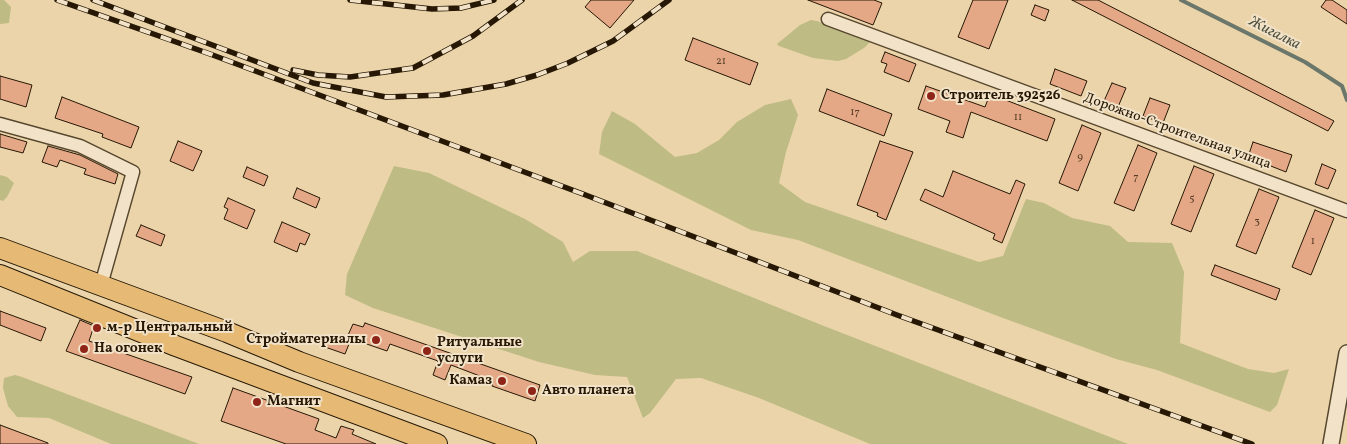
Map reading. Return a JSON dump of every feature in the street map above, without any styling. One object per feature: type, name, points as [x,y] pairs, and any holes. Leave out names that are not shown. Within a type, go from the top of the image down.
[{"type":"main road","points":[[0,248],[102,285],[300,362],[526,444]]},
{"type":"main road","points":[[2,276],[176,346],[437,444]]},
{"type":"street","name":"Дорожно-Строительная улица","points":[[828,19],[1347,211]]},
{"type":"street","points":[[0,124],[80,146],[133,172],[102,285]]},
{"type":"street","points":[[1331,444],[1347,353]]},
{"type":"shaded area","points":[[0,0],[4,0],[11,7],[9,23],[0,24]]},
{"type":"shaded area","points":[[811,20],[870,42],[846,59],[838,61],[813,58],[777,44],[800,25]]},
{"type":"shaded area","points":[[791,99],[798,115],[786,152],[779,183],[805,202],[979,262],[1003,256],[1026,199],[1044,203],[1072,218],[1110,226],[1128,242],[1172,243],[1184,272],[1180,343],[1248,369],[1274,373],[1289,369],[1277,405],[1270,412],[1157,370],[1116,359],[1003,318],[798,240],[751,230],[599,154],[602,132],[612,111],[635,124],[675,157],[697,153],[719,140],[737,122],[765,105]]},
{"type":"shaded area","points":[[394,166],[429,173],[525,219],[563,242],[573,262],[590,251],[637,251],[1128,444],[870,444],[759,398],[701,378],[676,379],[650,413],[643,418],[627,377],[595,375],[539,362],[373,308],[345,295],[347,274]]},
{"type":"shaded area","points":[[0,175],[7,177],[14,183],[3,201],[0,200]]},
{"type":"shaded area","points":[[15,375],[199,444],[111,444],[49,418],[17,417],[8,406],[3,388],[4,378]]},
{"type":"building","points":[[591,0],[634,0],[610,28],[585,7]]},
{"type":"building","points":[[808,0],[874,0],[882,3],[873,25]]},
{"type":"building","points":[[973,0],[1008,0],[989,49],[958,37]]},
{"type":"building","points":[[1072,0],[1098,0],[1334,121],[1328,131]]},
{"type":"building","points":[[1326,0],[1332,0],[1347,10],[1347,24],[1321,7]]},
{"type":"building","points":[[1035,5],[1049,10],[1045,21],[1031,15]]},
{"type":"building","points":[[693,38],[758,63],[750,85],[685,60]]},
{"type":"building","points":[[885,52],[916,64],[909,82],[884,72],[887,64],[881,62]]},
{"type":"building","points":[[1055,69],[1087,81],[1081,96],[1050,84]]},
{"type":"building","points":[[0,76],[32,85],[26,107],[0,99]]},
{"type":"building","points":[[1112,83],[1126,88],[1118,107],[1104,101]]},
{"type":"building","points":[[926,86],[985,107],[990,94],[1055,119],[1047,141],[971,112],[963,138],[946,132],[950,121],[918,109]]},
{"type":"building","points":[[827,89],[892,114],[884,136],[819,111]]},
{"type":"building","points":[[62,97],[139,127],[131,148],[102,137],[103,134],[55,118]]},
{"type":"building","points":[[1150,98],[1170,105],[1163,123],[1143,116]]},
{"type":"building","points":[[1082,125],[1101,133],[1078,191],[1059,183]]},
{"type":"building","points":[[0,134],[27,142],[23,153],[0,147]]},
{"type":"building","points":[[178,141],[202,151],[193,171],[170,161]]},
{"type":"building","points":[[880,141],[913,152],[886,220],[877,216],[878,213],[857,205]]},
{"type":"building","points":[[1253,142],[1292,155],[1286,172],[1248,157]]},
{"type":"building","points":[[1138,145],[1157,153],[1134,211],[1114,203]]},
{"type":"building","points":[[48,146],[80,155],[118,174],[115,184],[84,174],[86,169],[60,160],[57,167],[42,162]]},
{"type":"building","points":[[1322,164],[1336,170],[1328,189],[1315,184]]},
{"type":"building","points":[[1194,166],[1214,174],[1191,232],[1171,224]]},
{"type":"building","points":[[247,167],[268,176],[264,186],[243,177]]},
{"type":"building","points":[[953,171],[1010,194],[1016,180],[1025,184],[1002,243],[993,239],[995,234],[920,200],[925,189],[943,197]]},
{"type":"building","points":[[297,188],[320,198],[316,208],[293,198]]},
{"type":"building","points":[[1259,189],[1279,197],[1256,254],[1236,246]]},
{"type":"building","points":[[228,198],[255,210],[247,229],[224,219],[228,209],[224,207]]},
{"type":"building","points":[[1315,210],[1334,218],[1311,275],[1292,267]]},
{"type":"building","points":[[282,222],[310,234],[305,245],[300,243],[297,252],[274,242]]},
{"type":"building","points":[[141,225],[165,235],[161,246],[136,236]]},
{"type":"building","points":[[1215,265],[1280,289],[1276,300],[1211,275]]},
{"type":"building","points":[[0,311],[46,328],[41,341],[0,325]]},
{"type":"building","points":[[80,320],[94,326],[89,341],[192,377],[185,394],[66,351]]},
{"type":"building","points":[[365,323],[540,385],[535,401],[492,386],[493,381],[451,365],[445,380],[433,375],[438,361],[390,344],[387,351],[358,341],[349,344],[345,354],[325,347],[329,336],[345,342],[353,324],[363,327]]},
{"type":"building","points":[[233,388],[319,419],[315,430],[336,438],[341,426],[354,430],[352,434],[376,444],[286,444],[221,421]]},
{"type":"building","points":[[0,425],[48,443],[48,444],[0,444]]},
{"type":"waterway","name":"Жигалка","points":[[1181,0],[1305,62],[1342,86],[1347,100]]},
{"type":"railway","points":[[57,0],[210,54],[583,194],[897,315],[1252,444]]},
{"type":"railway","points":[[93,0],[313,83],[386,97],[443,95],[506,84],[537,75],[568,63],[613,41],[669,0]]},
{"type":"railway","points":[[350,0],[432,9],[461,8],[494,0]]},
{"type":"railway","points":[[293,70],[318,75],[350,77],[413,68],[473,36],[522,0]]},
{"type":"place","name":"Строитель 392526","points":[[931,96]]},
{"type":"place","name":"м-р Центральный","points":[[97,328]]},
{"type":"place","name":"Стройматериалы","points":[[376,340]]},
{"type":"place","name":"На огонек","points":[[84,349]]},
{"type":"place","name":"Ритуальные услуги","points":[[427,351]]},
{"type":"place","name":"Камаз","points":[[502,381]]},
{"type":"place","name":"Авто планета","points":[[532,391]]},
{"type":"place","name":"Магнит","points":[[257,402]]}]
